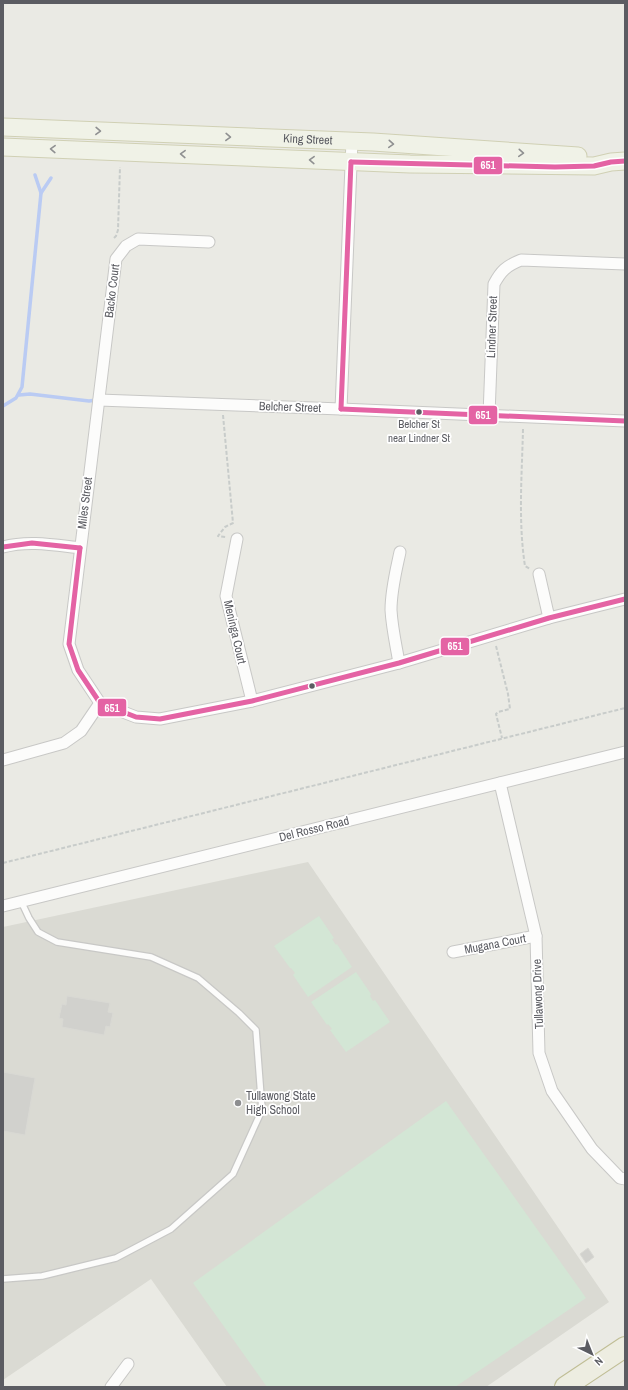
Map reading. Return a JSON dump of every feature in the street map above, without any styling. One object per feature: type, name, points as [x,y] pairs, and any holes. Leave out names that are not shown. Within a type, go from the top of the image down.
[{"type":"highway","points":[[565,1387],[625,1347]]},
{"type":"main road","name":"King Street","points":[[3,127],[352,142],[593,157],[618,162]]},
{"type":"main road","name":"King Street","points":[[3,147],[351,162],[555,167],[594,166],[618,162]]},
{"type":"street","points":[[341,409],[352,142]]},
{"type":"street","name":"Backo Court","points":[[99,400],[116,259],[126,246],[138,239],[209,242]]},
{"type":"street","name":"Lindner Street","points":[[489,415],[494,284],[500,273],[510,265],[521,260],[625,264]]},
{"type":"street","name":"Belcher Street","points":[[99,400],[625,421]]},
{"type":"street","name":"Miles Street","points":[[99,400],[69,644],[78,670],[100,703]]},
{"type":"street","name":"Meninga Court","points":[[237,539],[226,596],[252,701]]},
{"type":"street","points":[[3,547],[14,544],[29,543],[80,548]]},
{"type":"street","points":[[399,663],[393,632],[391,609],[393,584],[400,552]]},
{"type":"street","points":[[539,574],[549,618]]},
{"type":"street","points":[[3,760],[64,743],[81,731],[100,703],[136,717],[160,719],[252,701],[399,663],[549,618],[625,599]]},
{"type":"street","name":"Del Rosso Road","points":[[3,906],[625,752]]},
{"type":"street","name":"Tullawong Drive","points":[[500,784],[536,936],[539,1053],[552,1092],[592,1149],[620,1178],[625,1179]]},
{"type":"street","name":"Mugana Court","points":[[453,952],[536,936]]},
{"type":"street","points":[[111,1387],[128,1364]]},
{"type":"lane","points":[[3,1279],[42,1276],[116,1258],[171,1229],[233,1174],[262,1110],[256,1030],[239,1013],[198,978],[151,957],[57,942],[38,932],[21,901]]},
{"type":"path","points":[[114,238],[118,230],[120,167]]},
{"type":"path","points":[[222,404],[233,523],[225,527],[218,536],[237,539]]},
{"type":"path","points":[[523,429],[521,498],[523,553],[525,566],[539,574]]},
{"type":"path","points":[[493,635],[508,694],[510,709],[502,710],[496,714],[502,738]]},
{"type":"path","points":[[3,863],[625,708]]},
{"type":"shaded area","name":"Tullawong State High School","points":[[308,862],[609,1302],[486,1387],[227,1387],[151,1279],[3,1380],[3,927]]},
{"type":"green space","points":[[319,916],[334,938],[332,939],[352,967],[308,997],[293,975],[295,973],[274,946]]},
{"type":"green space","points":[[356,972],[371,994],[370,996],[373,1001],[375,1000],[390,1022],[346,1052],[330,1030],[332,1029],[328,1024],[327,1025],[311,1002]]},
{"type":"green space","points":[[446,1101],[586,1298],[455,1387],[267,1387],[193,1283]]},
{"type":"building","points":[[67,996],[110,1003],[108,1012],[113,1013],[110,1027],[106,1026],[104,1035],[62,1027],[63,1019],[59,1018],[62,1004],[66,1005]]},
{"type":"building","points":[[3,1072],[35,1078],[25,1135],[3,1131]]},
{"type":"building","points":[[588,1248],[594,1257],[586,1263],[580,1254]]},
{"type":"waterway","points":[[3,406],[16,398],[22,387],[41,193],[35,175]]},
{"type":"waterway","points":[[41,193],[51,178]]},
{"type":"waterway","points":[[19,395],[30,394],[89,401],[97,400]]},
{"type":"transit line","name":"651","points":[[351,162],[555,167],[594,166],[611,162],[625,161]]},
{"type":"transit line","name":"651","points":[[341,409],[351,162]]},
{"type":"transit line","name":"651","points":[[341,409],[625,421]]},
{"type":"transit line","name":"651","points":[[3,547],[32,543],[80,548]]},
{"type":"transit line","name":"651","points":[[80,548],[69,644],[78,670],[100,703],[136,717],[160,719],[252,701],[399,663],[549,618],[625,599]]},
{"type":"place","name":"Belcher St near Lindner St","points":[[419,412]]},
{"type":"place","name":"Tullawong State High School","points":[[238,1103]]}]
